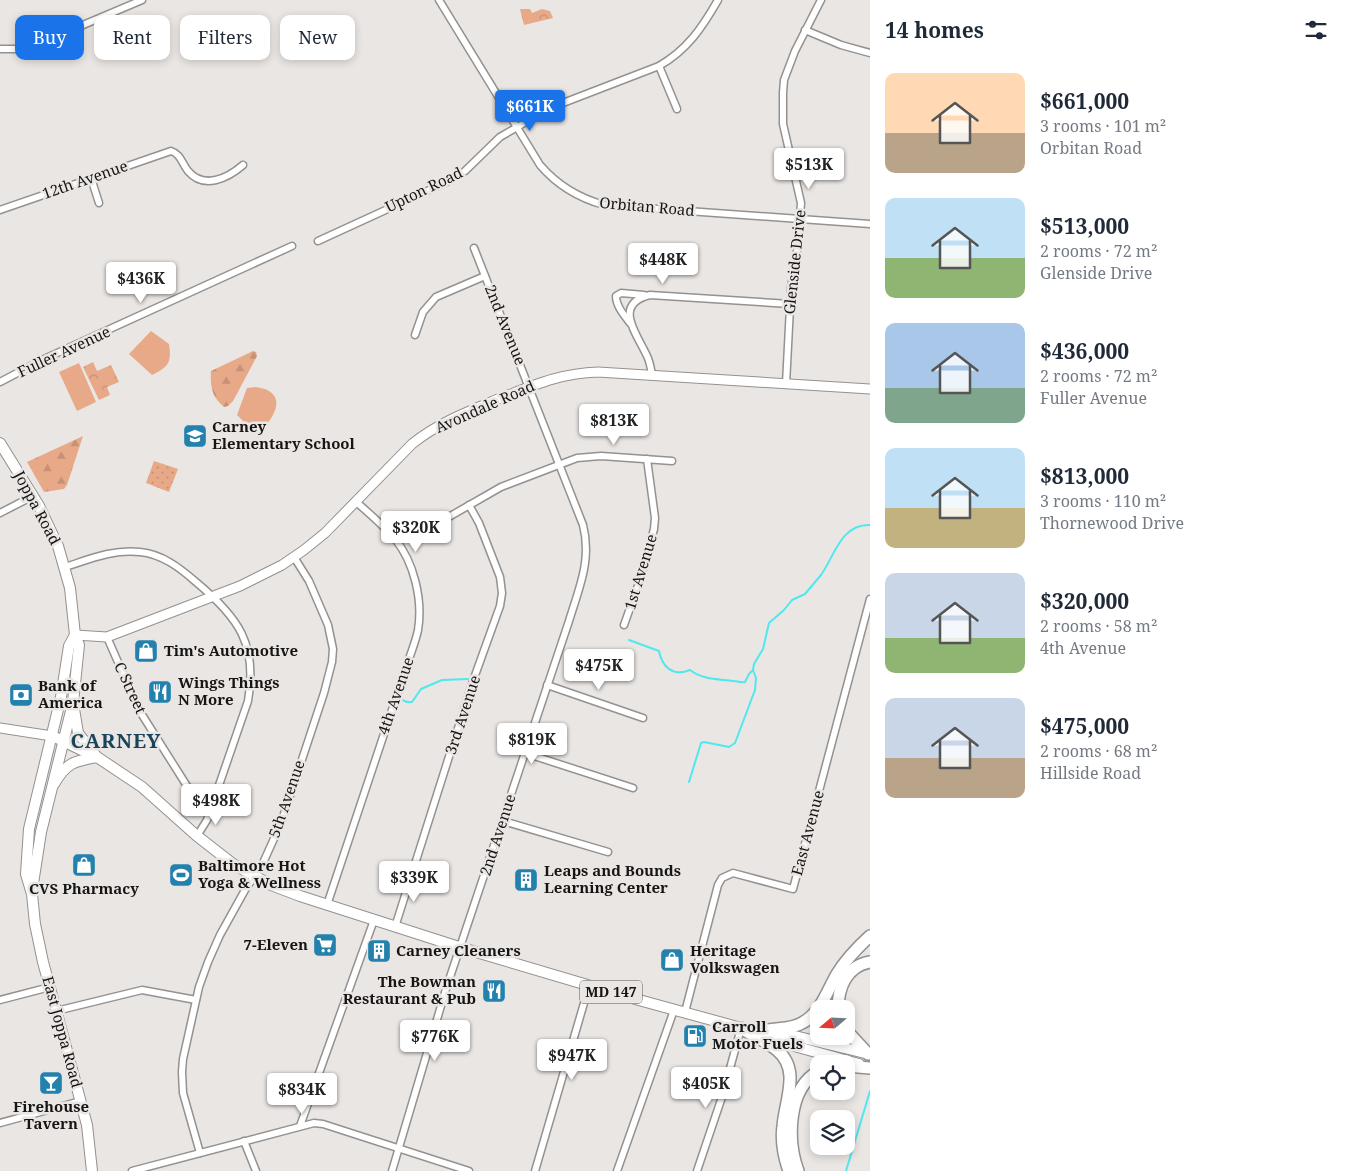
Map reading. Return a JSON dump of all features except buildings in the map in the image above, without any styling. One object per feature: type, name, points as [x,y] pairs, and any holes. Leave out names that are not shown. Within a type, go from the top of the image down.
[{"type":"highway","points":[[768,1030],[793,1027],[808,1020],[816,1011],[837,974],[848,959],[870,936]]},
{"type":"highway","points":[[839,1000],[840,990],[846,977],[854,968],[870,962]]},
{"type":"highway","points":[[741,1028],[777,1049],[789,1068],[791,1081],[783,1126],[784,1153],[789,1171]]},
{"type":"highway","points":[[855,1039],[869,1054]]},
{"type":"highway","points":[[855,1066],[870,1067]]},
{"type":"highway","points":[[798,1171],[792,1140],[794,1114],[801,1088],[810,1076]]},
{"type":"main road","name":"Joppa Road","points":[[0,443],[51,529],[66,567],[73,603],[74,635],[70,646],[52,736]]},
{"type":"main road","name":"Joppa Road","points":[[62,740],[72,703],[79,645],[74,635]]},
{"type":"main road","points":[[49,793],[68,765],[97,757],[78,733],[72,703]]},
{"type":"main road","name":"MD 147","points":[[52,736],[97,757],[142,787],[197,836],[233,864],[254,877],[285,891],[459,947],[870,1067]]},
{"type":"main road","name":"East Joppa Road","points":[[52,736],[29,829],[26,874],[32,894],[34,924],[81,1101],[88,1133],[92,1171]]},
{"type":"main road","name":"East Joppa Road","points":[[32,894],[40,832],[62,740]]},
{"type":"main road","name":"MD 147","points":[[741,1028],[768,1030],[869,1054]]},
{"type":"street","points":[[0,49],[25,49],[31,47],[142,0]]},
{"type":"street","name":"Orbitan Road","points":[[440,0],[535,158],[547,174],[587,200],[604,205],[870,224]]},
{"type":"street","name":"Upton Road","points":[[318,241],[451,180],[465,171],[500,137],[565,101],[659,66],[679,53],[692,40],[718,0]]},
{"type":"street","name":"Glenside Drive","points":[[786,384],[792,277],[798,245],[801,203],[783,124],[784,80],[805,30],[821,0]]},
{"type":"street","points":[[805,30],[841,45],[870,53]]},
{"type":"street","points":[[659,66],[677,109]]},
{"type":"street","name":"12th Avenue","points":[[0,210],[171,152],[179,156],[192,175],[205,181],[225,178],[243,165]]},
{"type":"street","points":[[91,178],[100,203]]},
{"type":"street","name":"Fuller Avenue","points":[[0,382],[44,359],[292,246]]},
{"type":"street","name":"2nd Avenue","points":[[392,1171],[459,947],[466,932],[503,821],[586,566],[588,551],[583,525],[474,248]]},
{"type":"street","points":[[415,336],[423,312],[436,297],[485,276]]},
{"type":"street","points":[[652,375],[650,361],[620,308],[616,296],[621,293],[790,304]]},
{"type":"street","points":[[630,323],[631,308],[636,301],[639,298],[650,295]]},
{"type":"street","name":"Avondale Road","points":[[74,635],[107,637],[254,580],[294,557],[325,533],[412,444],[436,426],[459,415],[559,376],[584,373],[652,375],[870,389]]},
{"type":"street","points":[[389,532],[413,533],[426,530],[501,487],[577,458],[601,456],[672,460]]},
{"type":"street","name":"1st Avenue","points":[[624,625],[640,580],[654,529],[655,518],[647,459]]},
{"type":"street","points":[[0,513],[33,496]]},
{"type":"street","name":"4th Avenue","points":[[327,905],[418,630],[418,599],[411,568],[404,553],[389,532],[356,502]]},
{"type":"street","name":"3rd Avenue","points":[[395,927],[473,681],[500,606],[502,593],[500,577],[479,523],[469,505]]},
{"type":"street","points":[[66,567],[114,552],[148,554],[171,562],[213,596],[240,628],[248,653],[251,675],[248,701],[203,829],[197,836]]},
{"type":"street","name":"5th Avenue","points":[[200,1153],[185,1098],[182,1072],[183,1059],[202,975],[220,935],[245,890],[263,863],[282,823],[324,693],[332,662],[333,649],[328,625],[309,581],[294,557]]},
{"type":"street","name":"East Avenue","points":[[685,1012],[718,885],[722,878],[733,873],[793,889],[870,599]]},
{"type":"street","points":[[862,631],[870,633]]},
{"type":"street","name":"C Street","points":[[107,637],[134,701],[146,722],[187,786],[196,795],[212,804]]},
{"type":"street","points":[[547,685],[643,718]]},
{"type":"street","name":"MD 147","points":[[0,728],[52,736]]},
{"type":"street","points":[[525,753],[633,788]]},
{"type":"street","points":[[503,821],[608,852]]},
{"type":"street","points":[[300,1126],[374,920]]},
{"type":"street","points":[[535,1171],[589,986]]},
{"type":"street","points":[[0,1000],[50,987]]},
{"type":"street","points":[[56,1011],[142,990],[196,1000]]},
{"type":"street","points":[[617,1171],[674,1010]]},
{"type":"street","points":[[697,1171],[723,1094],[741,1028]]},
{"type":"street","points":[[0,1123],[81,1101]]},
{"type":"street","points":[[132,1171],[314,1123],[323,1124],[469,1171]]},
{"type":"street","points":[[244,1141],[256,1171]]},
{"type":"green space","points":[[520,9],[530,9],[532,13],[542,9],[550,11],[553,18],[524,25]]},
{"type":"green space","points":[[151,331],[169,344],[170,350],[168,364],[152,375],[129,354]]},
{"type":"green space","points":[[253,351],[256,352],[257,356],[233,401],[224,407],[213,391],[211,371]]},
{"type":"green space","points":[[93,362],[97,371],[111,365],[119,382],[107,387],[110,395],[99,400],[83,367]]},
{"type":"green space","points":[[79,363],[96,402],[77,411],[59,372]]},
{"type":"green space","points":[[256,387],[272,393],[276,403],[273,415],[263,428],[243,421],[237,415],[247,388]]},
{"type":"green space","points":[[83,436],[67,485],[64,489],[44,492],[27,462]]},
{"type":"green space","points":[[154,461],[178,469],[169,492],[146,483]]},
{"type":"waterway","points":[[821,575],[845,535],[860,526],[870,525]]},
{"type":"waterway","points":[[689,782],[701,743],[729,747],[735,743],[755,690],[754,664],[763,649],[769,623],[792,600],[805,594],[821,575]]},
{"type":"waterway","points":[[629,640],[659,651],[660,657],[666,666],[678,672],[690,670],[705,677],[745,682],[753,670]]},
{"type":"waterway","points":[[400,699],[412,702],[421,689],[442,680],[468,679]]},
{"type":"waterway","points":[[846,1171],[870,1091]]},
{"type":"place","name":"Carney Elementary School","points":[[195,436]]},
{"type":"place","name":"Tim's Automotive","points":[[146,651]]},
{"type":"place","name":"Wings Things N More","points":[[160,692]]},
{"type":"place","name":"Bank of America","points":[[21,695]]},
{"type":"place","name":"CVS Pharmacy","points":[[84,865]]},
{"type":"place","name":"Baltimore Hot Yoga & Wellness","points":[[181,875]]},
{"type":"place","name":"Leaps and Bounds Learning Center","points":[[526,880]]},
{"type":"place","name":"7-Eleven","points":[[325,945]]},
{"type":"place","name":"Carney Cleaners","points":[[379,951]]},
{"type":"place","name":"Heritage Volkswagen","points":[[672,960]]},
{"type":"place","name":"The Bowman Restaurant & Pub","points":[[494,991]]},
{"type":"place","name":"Carroll Motor Fuels","points":[[695,1036]]},
{"type":"place","name":"Firehouse Tavern","points":[[51,1083]]},
{"type":"district","name":"CARNEY","points":[[116,741]]}]
